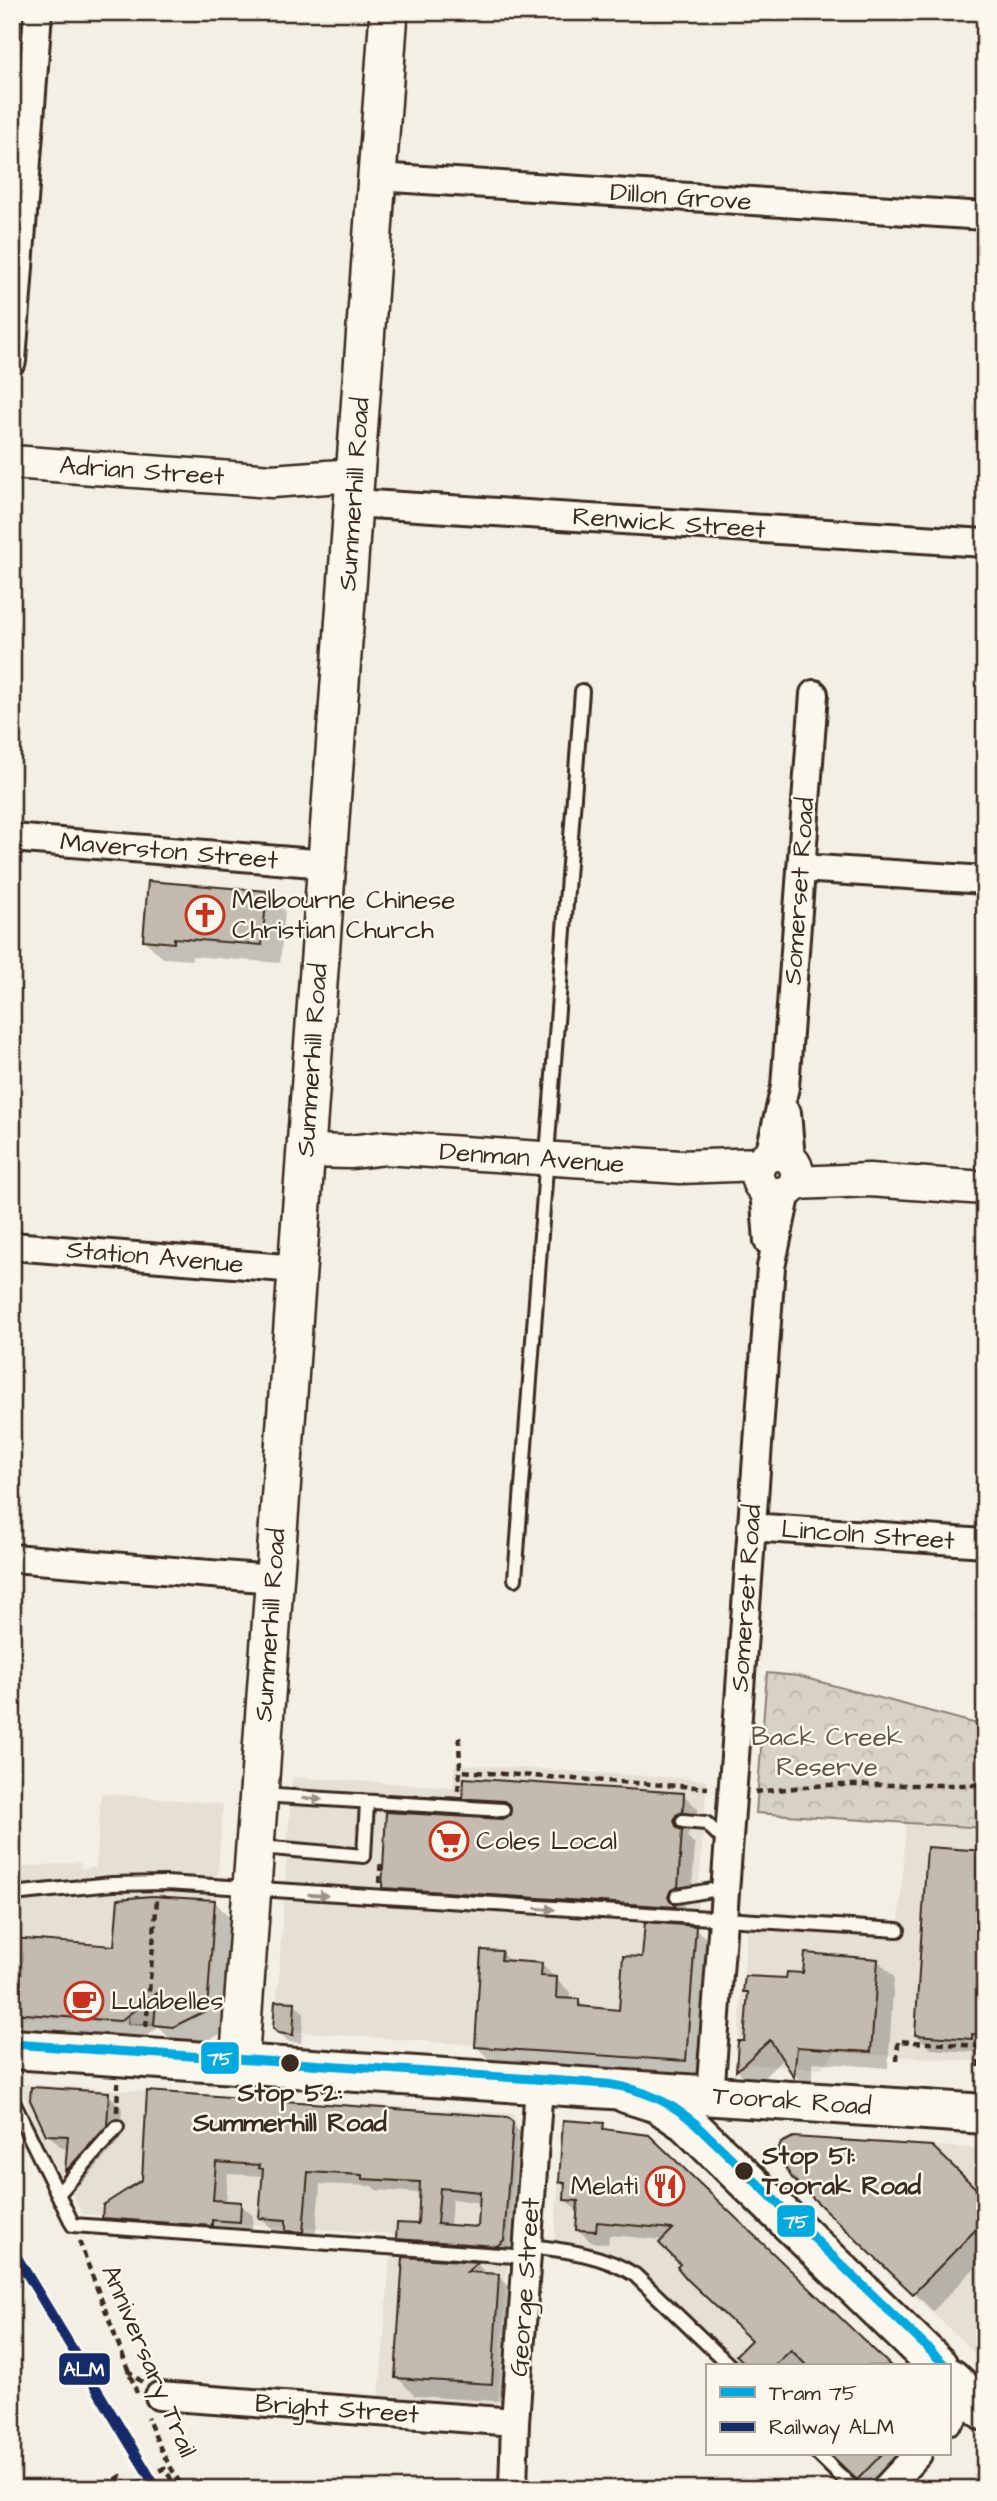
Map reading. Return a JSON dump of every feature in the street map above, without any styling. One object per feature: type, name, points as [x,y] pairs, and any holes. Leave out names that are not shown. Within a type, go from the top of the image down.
[{"type":"main road","name":"Summerhill Road","points":[[239,2065],[389,12]]},
{"type":"main road","name":"Toorak Road","points":[[12,2049],[985,2114]]},
{"type":"main road","points":[[617,2090],[648,2099],[675,2114],[936,2364]]},
{"type":"main road","points":[[730,2164],[726,2137],[730,2119],[743,2107],[765,2100]]},
{"type":"street","points":[[12,361],[38,12]]},
{"type":"street","name":"Dillon Grove","points":[[377,177],[985,216]]},
{"type":"street","name":"Adrian Street","points":[[12,462],[272,481],[354,492]]},
{"type":"street","name":"Renwick Street","points":[[354,492],[985,543]]},
{"type":"street","name":"Somerset Road","points":[[710,2096],[814,694]]},
{"type":"street","name":"Maverston Street","points":[[12,838],[326,864]]},
{"type":"street","points":[[801,868],[985,880]]},
{"type":"street","name":"Denman Avenue","points":[[306,1144],[350,1152],[385,1148],[985,1188]]},
{"type":"street","name":"Station Avenue","points":[[12,1246],[297,1269]]},
{"type":"street","name":"Lincoln Street","points":[[751,1527],[985,1543]]},
{"type":"street","points":[[12,1558],[273,1579]]},
{"type":"street","name":"George Street","points":[[513,2489],[515,2422],[539,2086]]},
{"type":"street","name":"Bright Street","points":[[146,2398],[515,2422]]},
{"type":"street","points":[[885,2489],[916,2456]]},
{"type":"lane","points":[[515,1579],[582,691]]},
{"type":"lane","points":[[257,1795],[503,1811]]},
{"type":"lane","points":[[253,1847],[364,1856],[367,1803]]},
{"type":"lane","points":[[683,1821],[706,1823],[727,1843]]},
{"type":"lane","points":[[12,1894],[112,1884],[159,1883],[898,1930]]},
{"type":"lane","points":[[677,1896],[724,1888]]},
{"type":"lane","points":[[12,2100],[73,2225],[528,2252],[554,2248],[600,2258],[622,2266],[642,2281],[728,2364]]},
{"type":"lane","points":[[58,2194],[117,2127]]},
{"type":"lane","points":[[820,2456],[854,2489]]},
{"type":"path","points":[[445,1792],[458,1793],[459,1737]]},
{"type":"path","points":[[460,1771],[708,1788]]},
{"type":"path","points":[[753,1793],[826,1784],[985,1785]]},
{"type":"path","points":[[146,2027],[159,1883]]},
{"type":"path","points":[[979,2067],[981,2035]]},
{"type":"path","points":[[897,2061],[898,2040],[980,2046]]},
{"type":"path","points":[[117,2127],[119,2057]]},
{"type":"path","name":"Anniversary Trail","points":[[73,2225],[146,2398],[163,2454],[181,2485],[177,2488],[164,2468],[129,2489],[121,2476],[111,2482],[116,2489]]},
{"type":"shaded area","points":[[455,1764],[707,1780],[686,2061],[275,2030],[292,1777],[453,1787]]},
{"type":"shaded area","points":[[101,1793],[223,1804],[207,2010],[173,2027],[12,2016],[12,1868],[80,1862],[81,1869],[96,1867]]},
{"type":"shaded area","points":[[906,1823],[985,1828],[985,2062],[835,2052],[821,2069],[736,2064],[748,1924],[898,1934]]},
{"type":"shaded area","points":[[21,2084],[513,2114],[517,2125],[497,2409],[379,2400],[392,2234],[83,2214],[34,2127]]},
{"type":"shaded area","points":[[563,2120],[604,2123],[604,2129],[649,2135],[889,2364],[735,2364],[641,2274],[554,2244]]},
{"type":"shaded area","points":[[932,2146],[985,2149],[985,2197]]},
{"type":"shaded area","points":[[985,2220],[985,2363],[913,2294]]},
{"type":"green space","name":"Back Creek Reserve","points":[[767,1673],[798,1676],[985,1726],[985,1828],[756,1813]]},
{"type":"green space","points":[[164,1896],[154,2025],[128,2024],[137,1897]]},
{"type":"building","name":"Melbourne Chinese Christian Church","points":[[148,881],[267,891],[262,945],[174,938],[174,943],[143,940]]},
{"type":"building","points":[[464,1778],[684,1793],[683,1812],[676,1815],[674,1821],[677,1828],[682,1830],[678,1887],[671,1890],[668,1897],[676,1907],[382,1888],[386,1812],[502,1819],[510,1815],[511,1807],[504,1801],[387,1794],[463,1798]]},
{"type":"building","points":[[927,1847],[985,1851],[985,2035],[972,2034],[972,2039],[915,2035]]},
{"type":"building","points":[[152,1896],[215,1900],[207,2010],[173,2027],[154,2025],[157,1993],[120,2021],[12,2013],[12,1938],[114,1946],[118,1899]]},
{"type":"building","points":[[645,1922],[696,1926],[686,2061],[475,2047],[481,1950],[502,1951],[501,1960],[542,1963],[541,1976],[557,1977],[556,1998],[579,1999],[579,2006],[619,2010],[623,1956],[642,1957]]},
{"type":"building","points":[[805,1953],[878,1959],[871,2052],[797,2047],[794,2077],[770,2040],[736,2071],[738,2041],[744,2041],[748,1992],[743,1992],[745,1976],[786,1978],[787,1972],[803,1973]]},
{"type":"building","points":[[275,2001],[295,2002],[293,2035],[278,2033],[273,2028]]},
{"type":"building","points":[[31,2087],[109,2092],[107,2126],[65,2172],[68,2136],[46,2135],[30,2100]]},
{"type":"building","points":[[147,2091],[507,2117],[513,2122],[504,2240],[497,2246],[396,2239],[397,2223],[418,2224],[420,2182],[362,2179],[362,2175],[308,2172],[303,2232],[286,2231],[286,2220],[259,2218],[263,2169],[258,2168],[259,2165],[216,2162],[213,2200],[241,2202],[240,2222],[212,2220],[212,2226],[102,2218],[103,2205],[142,2180]],"holes":[[[440,2188],[480,2192],[478,2227],[437,2224]]]},
{"type":"building","points":[[563,2120],[604,2123],[603,2129],[649,2135],[889,2364],[805,2364],[791,2350],[776,2364],[746,2364],[736,2355],[751,2340],[687,2279],[677,2267],[680,2264],[659,2243],[673,2229],[597,2222],[596,2231],[576,2230],[578,2201],[564,2200],[565,2182],[559,2182]]},
{"type":"building","points":[[793,2137],[932,2146],[985,2197],[985,2220],[913,2294],[792,2178],[780,2159],[778,2150],[781,2143]]},
{"type":"building","points":[[403,2257],[478,2262],[467,2272],[499,2274],[492,2384],[395,2378]]},
{"type":"building","points":[[832,2456],[880,2456],[857,2480]]},
{"type":"tram line","name":"75","points":[[12,2044],[607,2084],[632,2089],[676,2109],[696,2124],[944,2364]]},
{"type":"rail line","name":"ALM","points":[[12,2249],[157,2489]]},
{"type":"place","name":"Melbourne Chinese Christian Church","points":[[205,915]]},
{"type":"place","name":"Coles Local","points":[[449,1841]]},
{"type":"place","name":"Lulabelles","points":[[84,2001]]},
{"type":"place","name":"Stop 52: Summerhill Road","points":[[290,2063]]},
{"type":"place","name":"Stop 51: Toorak Road","points":[[744,2171]]},
{"type":"place","name":"Melati","points":[[665,2186]]}]
